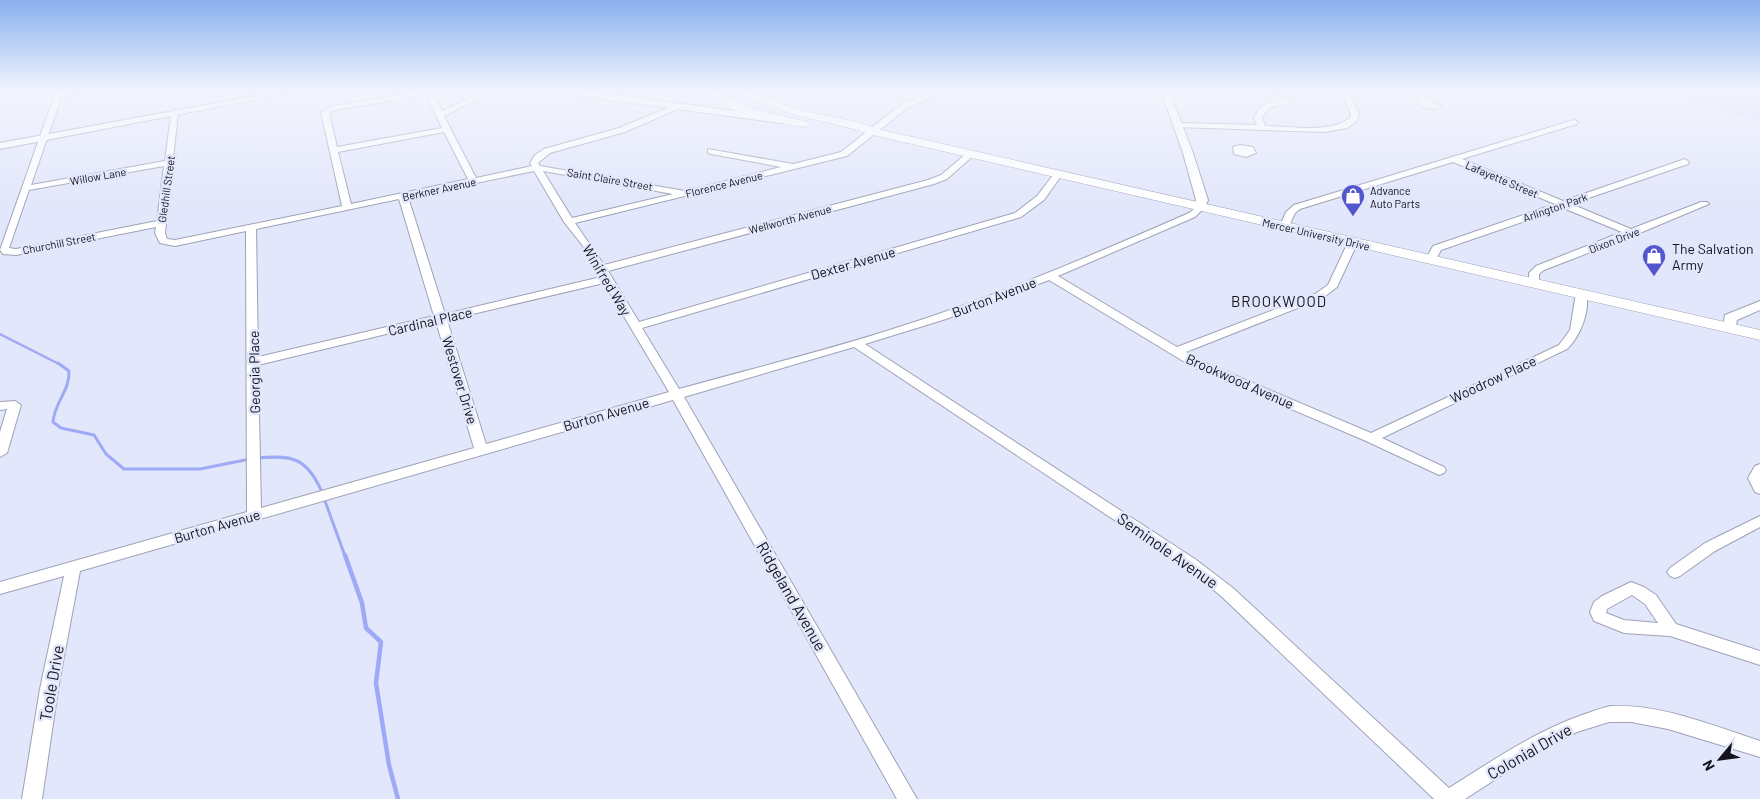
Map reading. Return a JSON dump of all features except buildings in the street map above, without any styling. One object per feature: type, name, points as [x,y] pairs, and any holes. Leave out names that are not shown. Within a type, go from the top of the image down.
[{"type":"main road","name":"Mercer University Drive","points":[[829,128],[857,133],[873,132]]},
{"type":"main road","name":"Mercer University Drive","points":[[865,128],[873,132],[1057,176],[1431,259],[1760,335]]},
{"type":"street","name":"Churchill Street","points":[[47,128],[4,249],[7,252],[161,223]]},
{"type":"street","points":[[0,146],[99,128]]},
{"type":"street","name":"Gledhill Street","points":[[173,128],[160,233],[163,240],[175,243],[184,242]]},
{"type":"street","points":[[328,128],[347,208]]},
{"type":"street","points":[[536,168],[534,161],[547,151],[626,128]]},
{"type":"street","name":"Florence Avenue","points":[[569,222],[844,154],[877,128]]},
{"type":"street","points":[[1179,128],[1202,200],[1200,207]]},
{"type":"street","points":[[1193,128],[1238,138],[1261,128]]},
{"type":"street","points":[[1269,128],[1312,130],[1326,128]]},
{"type":"street","points":[[1284,226],[1291,212],[1297,207],[1554,128]]},
{"type":"street","points":[[333,150],[448,130],[473,181]]},
{"type":"street","points":[[711,152],[793,167]]},
{"type":"street","name":"Wellworth Avenue","points":[[604,274],[931,182],[944,177],[970,155]]},
{"type":"street","name":"Lafayette Street","points":[[1454,159],[1632,233]]},
{"type":"street","name":"Arlington Park","points":[[1431,259],[1437,248],[1685,162]]},
{"type":"street","name":"Willow Lane","points":[[27,188],[169,163]]},
{"type":"street","name":"Berkner Avenue","points":[[184,242],[536,168]]},
{"type":"street","name":"Saint Claire Street","points":[[536,168],[684,193]]},
{"type":"street","name":"Winifred Way","points":[[536,168],[569,222],[587,245],[676,394]]},
{"type":"street","name":"Dexter Avenue","points":[[635,327],[1018,215],[1035,202],[1054,182],[1057,176]]},
{"type":"street","name":"Westover Drive","points":[[403,196],[481,449]]},
{"type":"street","name":"Dixon Drive","points":[[1534,283],[1534,273],[1540,268],[1704,204]]},
{"type":"street","name":"Burton Avenue","points":[[0,588],[856,343],[958,312],[1050,276],[1192,215],[1200,207]]},
{"type":"street","name":"Georgia Place","points":[[251,229],[254,362],[254,515]]},
{"type":"street","points":[[1176,352],[1319,296],[1332,287],[1353,242]]},
{"type":"street","name":"Cardinal Place","points":[[254,362],[440,318],[604,274]]},
{"type":"street","name":"Brookwood Avenue","points":[[1050,276],[1197,364],[1370,438],[1438,470]]},
{"type":"street","name":"Woodrow Place","points":[[1370,438],[1563,347],[1572,339],[1576,332],[1581,293]]},
{"type":"street","points":[[1730,327],[1730,318],[1760,305]]},
{"type":"street","name":"Seminole Avenue","points":[[856,343],[1190,563],[1227,592],[1448,799]]},
{"type":"street","name":"Ridgeland Avenue","points":[[676,394],[907,799]]},
{"type":"street","points":[[0,406],[15,405],[0,453]]},
{"type":"street","points":[[1760,469],[1755,478],[1760,489]]},
{"type":"street","points":[[1674,572],[1710,547],[1760,521]]},
{"type":"street","name":"Toole Drive","points":[[32,799],[49,688],[73,567]]},
{"type":"street","points":[[1670,629],[1760,658]]},
{"type":"street","name":"Colonial Drive","points":[[1448,799],[1549,736],[1569,726],[1610,714],[1642,716],[1677,724],[1760,749]]},
{"type":"waterway","points":[[0,334],[59,364]]},
{"type":"waterway","points":[[58,363],[69,371],[69,378],[56,409],[53,422],[61,428],[94,435],[106,454],[124,469],[200,469],[250,459]]},
{"type":"waterway","points":[[257,458],[279,457],[296,461],[309,471],[321,490]]},
{"type":"waterway","points":[[325,501],[345,556]]},
{"type":"waterway","points":[[345,555],[362,603],[366,628],[381,642],[376,683],[389,765],[398,799]]},
{"type":"place","name":"Advance Auto Parts","points":[[1353,217]]},
{"type":"place","name":"The Salvation Army","points":[[1654,277]]},
{"type":"district","name":"BROOKWOOD","points":[[1279,301]]}]
